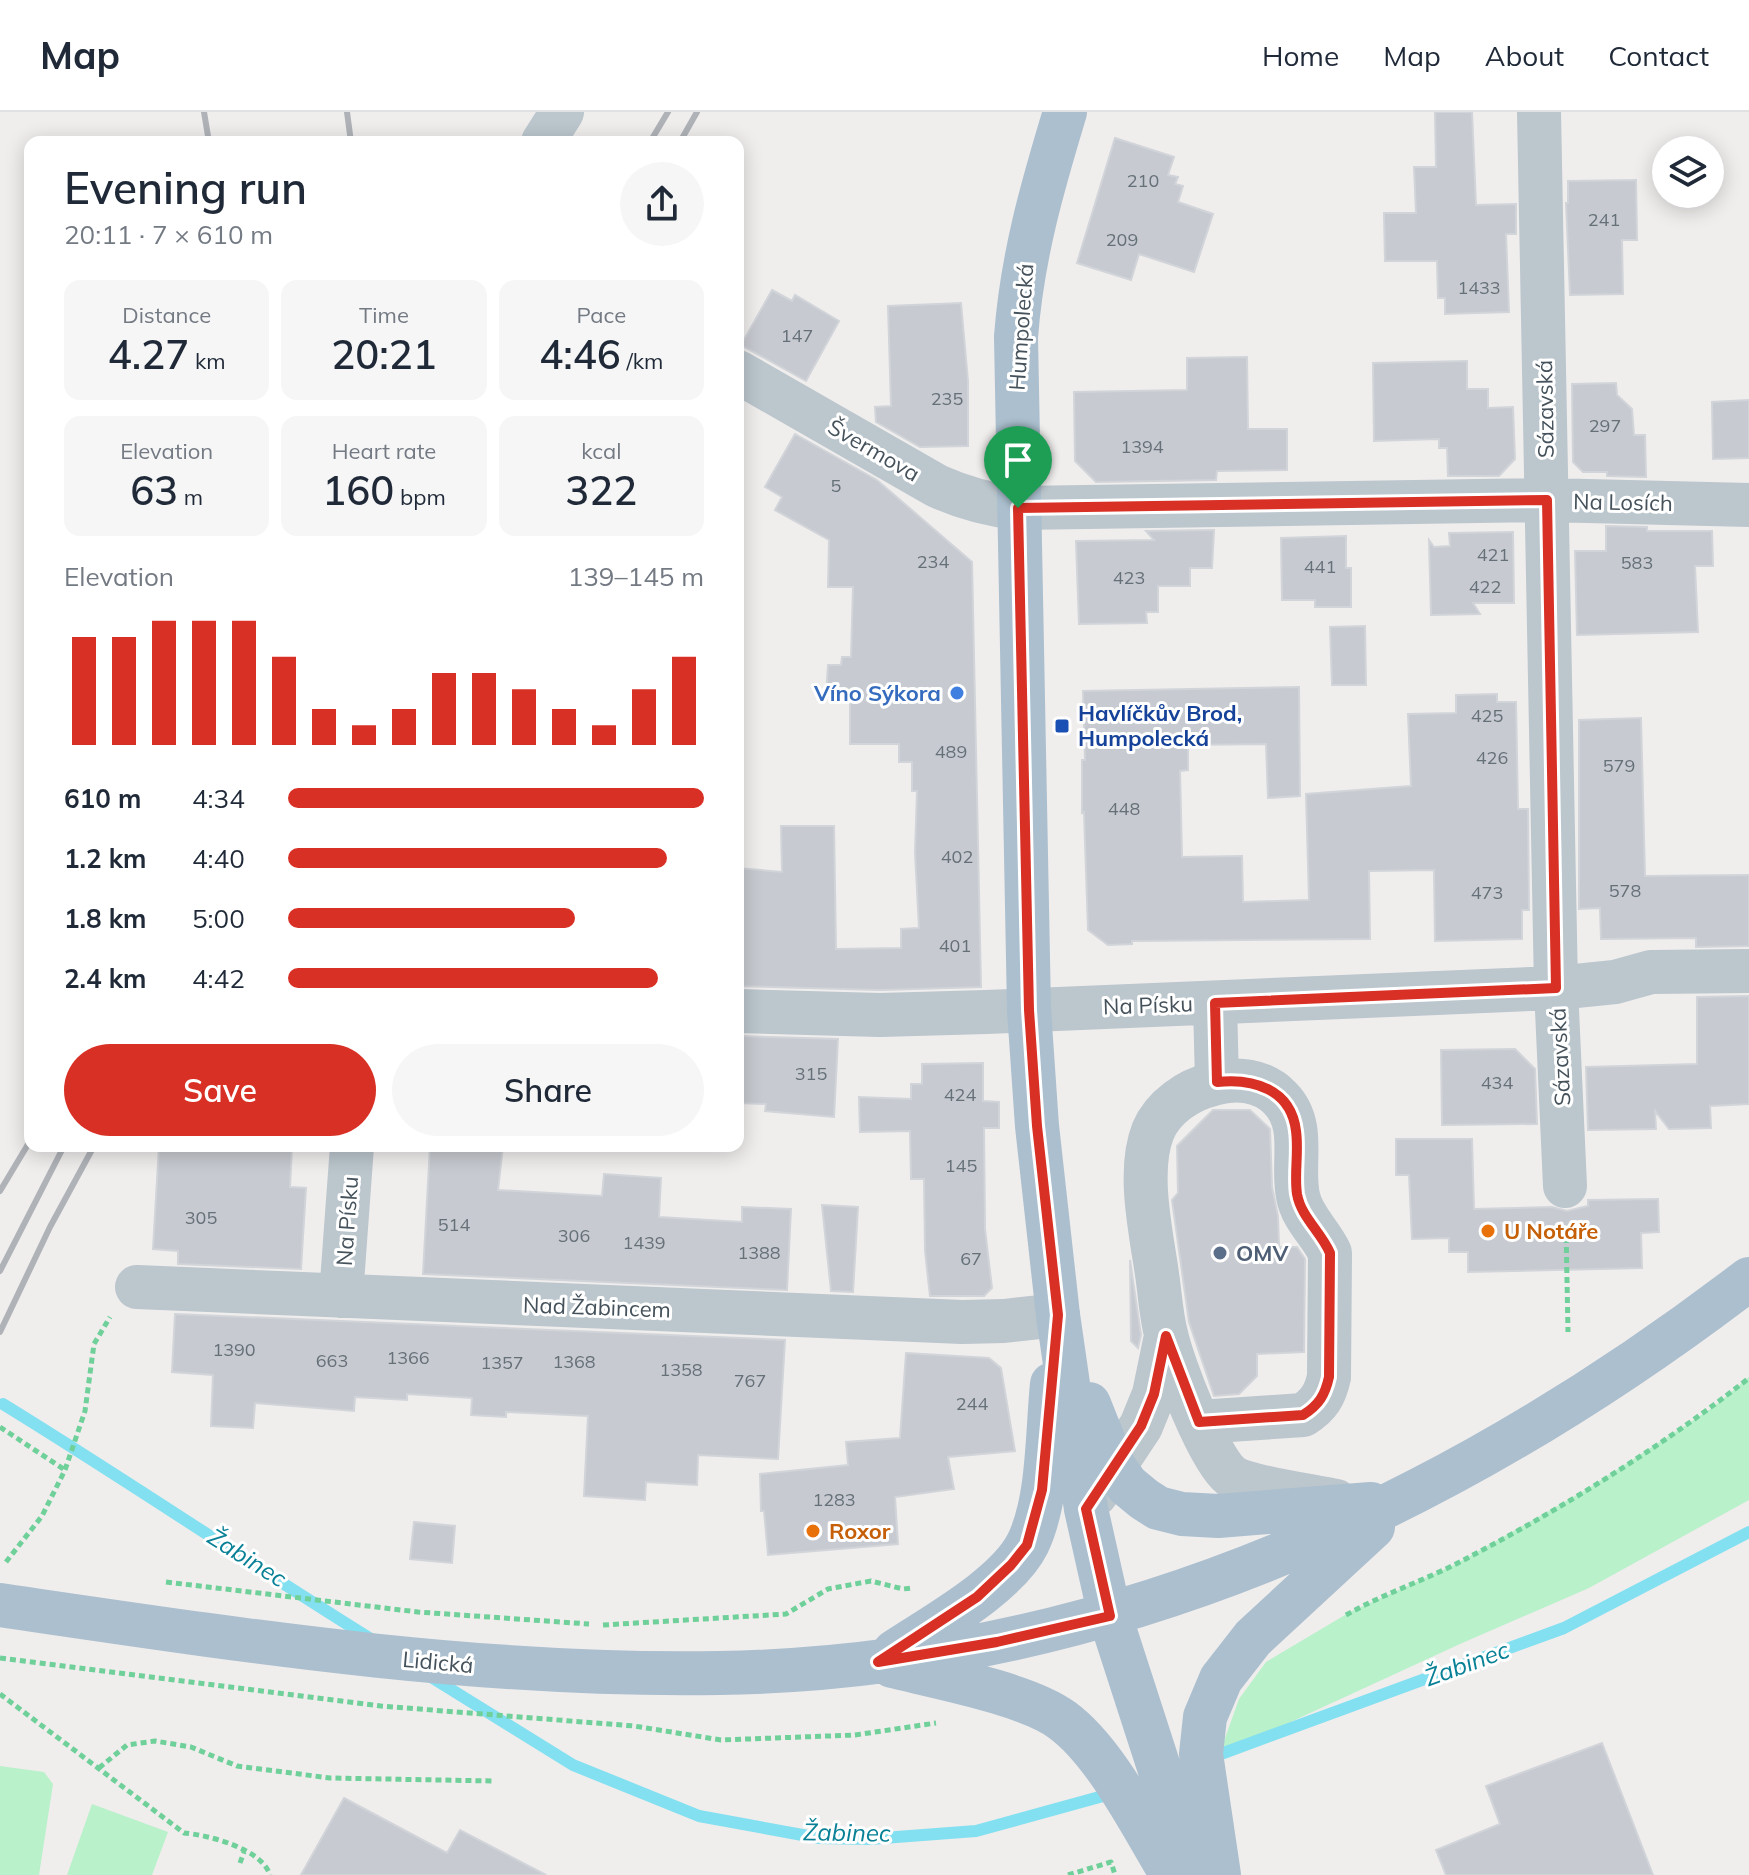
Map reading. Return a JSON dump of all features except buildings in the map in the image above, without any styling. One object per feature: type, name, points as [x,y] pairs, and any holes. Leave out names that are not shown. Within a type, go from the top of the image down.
[{"type":"main road","name":"Humpolecká","points":[[1065,112],[1026,248],[1019,291],[1016,386],[1029,1010],[1037,1126],[1058,1315],[1086,1509],[1110,1616],[1178,1826]]},
{"type":"main road","points":[[1172,1875],[1178,1826],[1201,1754],[1205,1717],[1221,1679],[1253,1638],[1402,1501],[1581,1397],[1695,1320],[1749,1279]]},
{"type":"main road","name":"Humpolecká","points":[[1058,1315],[1102,1442],[1114,1467],[1127,1485],[1158,1508],[1182,1514],[1218,1516],[1354,1505]]},
{"type":"main road","name":"Humpolecká","points":[[1027,1545],[1042,1490],[1058,1315]]},
{"type":"main road","points":[[1354,1505],[1402,1501]]},
{"type":"main road","name":"Lidická","points":[[0,1605],[300,1649],[508,1669],[720,1673],[878,1662],[997,1642],[1110,1616],[1217,1580],[1332,1534],[1402,1501]]},
{"type":"main road","name":"Lidická","points":[[878,1662],[977,1597],[1027,1545]]},
{"type":"main road","name":"Lidická","points":[[878,1662],[1007,1696],[1063,1720],[1103,1765],[1178,1826]]},
{"type":"main road","points":[[1178,1826],[1197,1875]]},
{"type":"main road","points":[[1178,1826],[1219,1875]]},
{"type":"street","points":[[547,136],[562,112]]},
{"type":"street","name":"Sázavská","points":[[1539,112],[1556,988],[1565,1186]]},
{"type":"street","name":"Švermova","points":[[744,375],[937,486],[974,501],[1018,508]]},
{"type":"street","name":"Na Losích","points":[[1018,508],[1547,500],[1749,505]]},
{"type":"street","name":"Na Písku","points":[[744,1011],[880,1015],[1215,1003],[1556,988],[1615,982],[1651,972],[1749,971]]},
{"type":"street","points":[[1215,1003],[1217,1082]]},
{"type":"street","points":[[1199,1422],[1303,1415],[1325,1395],[1329,1377],[1330,1253],[1324,1239],[1303,1213],[1297,1194],[1296,1130],[1291,1112],[1280,1098],[1253,1082],[1217,1082],[1196,1089],[1166,1110],[1153,1131],[1148,1156],[1147,1203],[1166,1336],[1207,1444],[1233,1478],[1354,1505]]},
{"type":"street","name":"Na Písku","points":[[341,1296],[352,1152]]},
{"type":"street","name":"Nad Žabincem","points":[[137,1287],[962,1322],[1058,1315]]},
{"type":"street","points":[[1086,1509],[1141,1426],[1154,1394],[1166,1336]]},
{"type":"path","points":[[1565,1186],[1568,1332]]},
{"type":"path","points":[[6,1562],[42,1516],[65,1470],[85,1411],[94,1344],[116,1306],[137,1287]]},
{"type":"path","points":[[1338,1619],[1456,1564],[1589,1488],[1712,1408],[1749,1378]]},
{"type":"path","points":[[0,1427],[65,1470]]},
{"type":"path","points":[[213,1588],[418,1612],[601,1625],[786,1614],[828,1589],[871,1581],[903,1589],[915,1588]]},
{"type":"path","points":[[0,1658],[381,1706],[634,1726],[721,1740],[855,1735],[949,1721]]},
{"type":"path","points":[[0,1694],[184,1833],[211,1837],[262,1859],[270,1875]]},
{"type":"path","points":[[99,1768],[127,1745],[155,1741],[191,1747],[237,1766],[330,1778],[494,1781]]},
{"type":"path","points":[[240,1863],[244,1852]]},
{"type":"path","points":[[1068,1875],[1111,1862],[1115,1875]]},
{"type":"green space","points":[[1749,1377],[1749,1500],[1589,1588],[1219,1755],[1239,1699],[1266,1662],[1350,1612],[1456,1564],[1589,1488],[1712,1408]]},
{"type":"green space","points":[[0,1766],[44,1772],[53,1784],[39,1875],[0,1875]]},
{"type":"green space","points":[[92,1804],[168,1832],[152,1875],[67,1875]]},
{"type":"waterway","name":"Žabinec","points":[[3,1404],[371,1639]]},
{"type":"waterway","name":"Žabinec","points":[[1210,1758],[1564,1628],[1749,1532]]},
{"type":"waterway","name":"Žabinec","points":[[431,1677],[573,1765],[699,1816],[819,1838],[870,1839],[976,1831],[1114,1793]]},
{"type":"railway","points":[[204,112],[208,136]]},
{"type":"railway","points":[[347,112],[350,136]]},
{"type":"railway","points":[[654,136],[668,112]]},
{"type":"railway","points":[[683,136],[697,112]]},
{"type":"railway","points":[[0,1191],[24,1151]]},
{"type":"railway","points":[[0,1271],[61,1152]]},
{"type":"railway","points":[[0,1332],[50,1227],[91,1152]]},
{"type":"place","name":"Víno Sýkora","points":[[957,693]]},
{"type":"place","name":"Havlíčkův Brod, Humpolecká","points":[[1062,726]]},
{"type":"place","name":"U Notáře","points":[[1488,1231]]},
{"type":"place","name":"OMV","points":[[1220,1253]]},
{"type":"place","name":"Roxor","points":[[813,1531]]},
{"type":"route","points":[[1547,500],[1556,988],[1215,1003],[1217,1082],[1253,1082],[1264,1086],[1280,1098],[1291,1112],[1296,1130],[1297,1194],[1303,1213],[1324,1239],[1330,1253],[1329,1377],[1325,1395],[1303,1415],[1199,1422],[1166,1336],[1154,1394],[1141,1426],[1086,1509],[1110,1616],[997,1642],[878,1662],[977,1597],[1011,1565],[1027,1545],[1042,1490],[1058,1315],[1037,1126],[1029,1010],[1018,508],[1547,500]]}]
